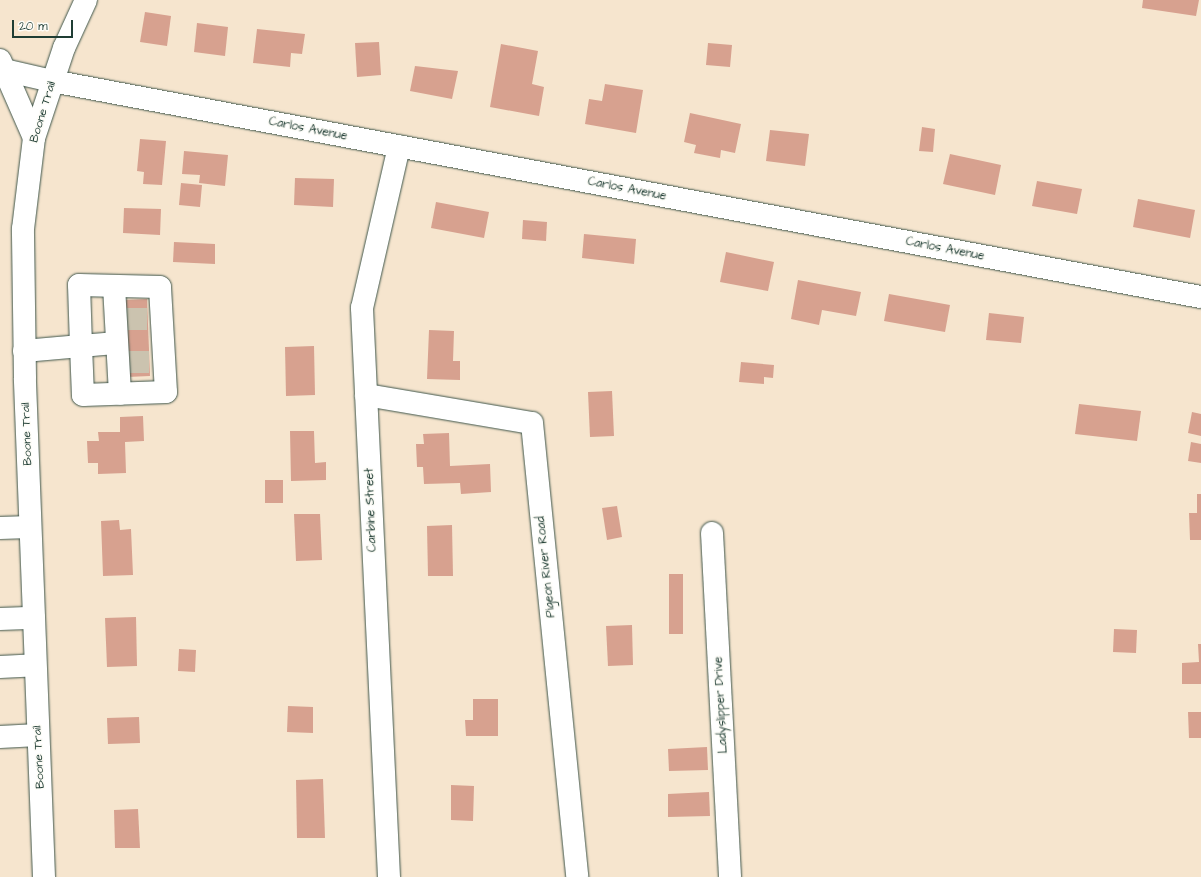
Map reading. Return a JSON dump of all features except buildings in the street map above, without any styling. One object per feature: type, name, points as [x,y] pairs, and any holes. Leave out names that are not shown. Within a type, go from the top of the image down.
[{"type":"street","name":"Boone Trail","points":[[44,877],[24,351],[23,229],[34,138],[52,81],[86,0]]},
{"type":"street","name":"Carlos Avenue","points":[[2,65],[52,81],[1201,296]]},
{"type":"street","points":[[2,65],[34,138]]},
{"type":"street","name":"Carbine Street","points":[[389,877],[362,308],[399,146]]},
{"type":"street","points":[[79,285],[114,286],[160,287],[155,318],[156,361],[166,392],[83,395],[79,285]]},
{"type":"street","points":[[114,286],[120,318],[120,394]]},
{"type":"street","points":[[24,351],[81,346],[121,356]]},
{"type":"street","name":"Pigeon River Road","points":[[366,394],[532,424],[578,877]]},
{"type":"street","points":[[0,528],[30,527]]},
{"type":"street","name":"Ladyslipper Drive","points":[[712,533],[730,877]]},
{"type":"street","points":[[0,619],[34,618]]},
{"type":"street","points":[[0,667],[35,665]]},
{"type":"street","points":[[0,737],[38,735]]},
{"type":"tunnel","points":[[125,319],[148,319]]},
{"type":"tunnel","points":[[127,362],[149,362]]}]
